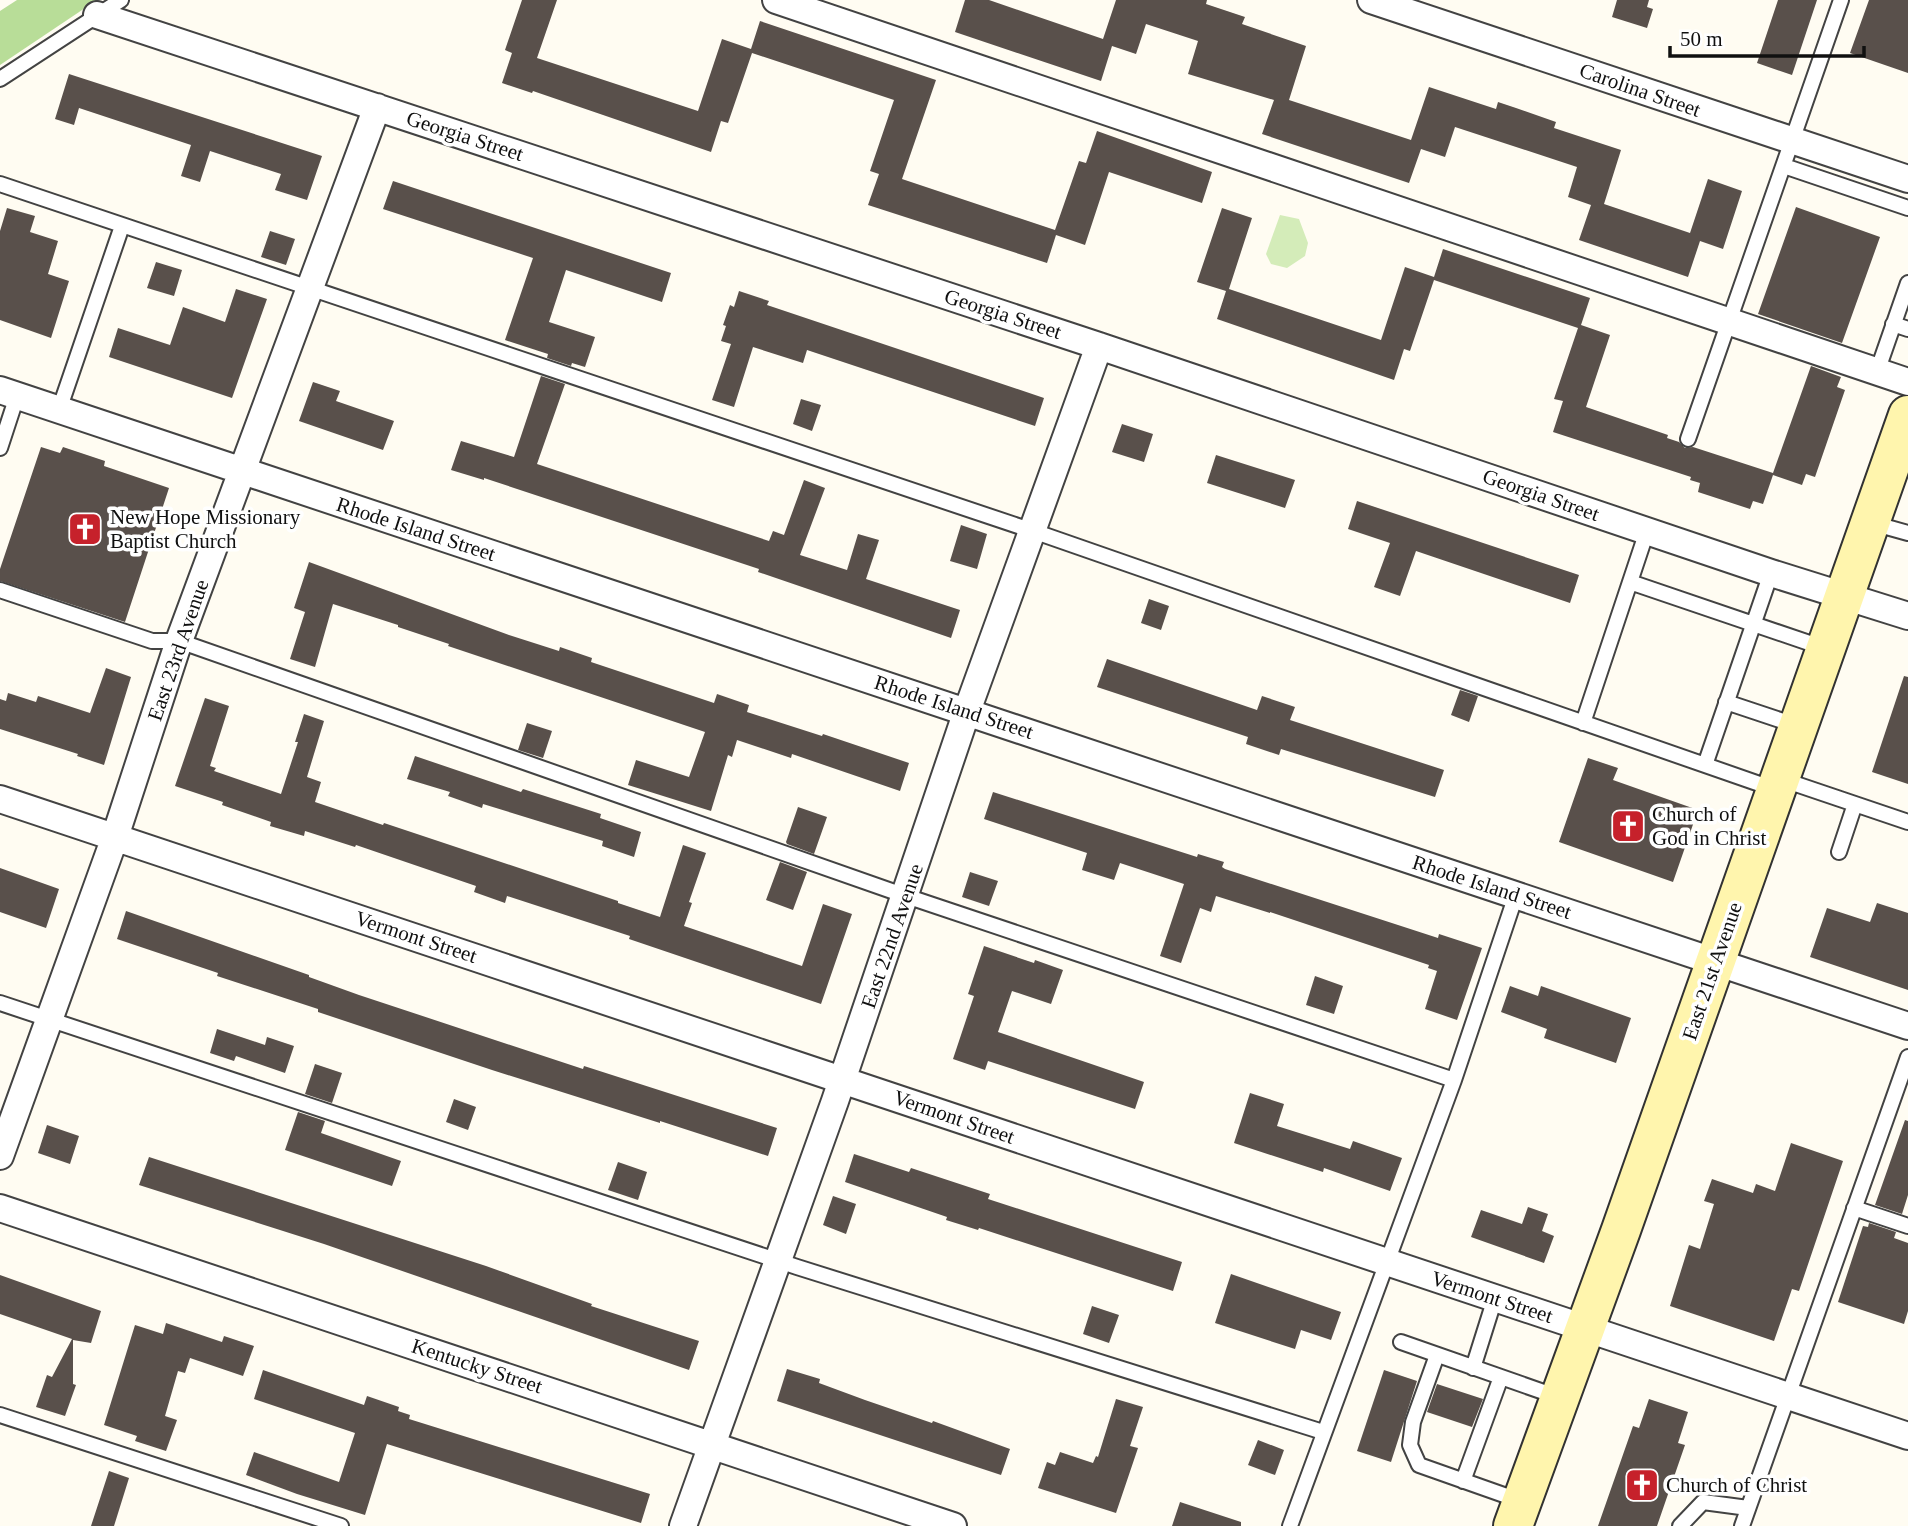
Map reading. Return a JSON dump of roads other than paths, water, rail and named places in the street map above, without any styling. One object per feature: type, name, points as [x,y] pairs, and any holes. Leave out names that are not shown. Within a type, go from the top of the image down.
[{"type":"street","points":[[776,0],[1908,383]]},
{"type":"street","name":"Carolina Street","points":[[1371,0],[1788,153],[1852,161],[1908,181]]},
{"type":"street","name":"Georgia Street","points":[[97,15],[1100,346],[1771,573],[1908,616]]},
{"type":"street","name":"East 23rd Avenue","points":[[0,1156],[115,837],[179,640],[377,107]]},
{"type":"street","name":"East 22nd Avenue","points":[[683,1526],[906,897],[967,712],[1100,346]]},
{"type":"street","name":"Rhode Island Street","points":[[8,393],[1908,1026]]},
{"type":"street","name":"East 21st Avenue","points":[[1517,1514],[1586,1328],[1908,415]]},
{"type":"street","name":"Vermont Street","points":[[0,799],[1908,1436]]},
{"type":"street","name":"Kentucky Street","points":[[0,1208],[953,1526]]},
{"type":"lane","points":[[0,79],[121,0]]},
{"type":"lane","points":[[1688,439],[1841,0]]},
{"type":"lane","points":[[1788,153],[1843,186],[1904,206],[1908,181]]},
{"type":"lane","points":[[1843,186],[1852,161]]},
{"type":"lane","points":[[0,184],[1033,531],[1704,765],[1855,804],[1908,822]]},
{"type":"lane","points":[[59,410],[122,226]]},
{"type":"lane","points":[[1877,372],[1908,283]]},
{"type":"lane","points":[[1893,324],[1908,330]]},
{"type":"lane","points":[[0,448],[8,393]]},
{"type":"lane","points":[[1870,522],[1908,533]]},
{"type":"lane","points":[[1583,723],[1647,531]]},
{"type":"lane","points":[[1704,765],[1771,573]]},
{"type":"lane","points":[[1630,582],[1826,649]]},
{"type":"lane","points":[[0,590],[152,641],[179,640],[906,897],[1454,1080]]},
{"type":"lane","points":[[1726,702],[1798,726]]},
{"type":"lane","points":[[1839,852],[1855,804]]},
{"type":"lane","points":[[1290,1526],[1454,1080],[1516,895]]},
{"type":"lane","points":[[0,1003],[779,1261],[1323,1432]]},
{"type":"lane","points":[[1742,1526],[1908,1057]]},
{"type":"lane","points":[[1854,1208],[1908,1226]]},
{"type":"lane","points":[[1472,1367],[1495,1298]]},
{"type":"lane","points":[[1401,1342],[1559,1398]]},
{"type":"lane","points":[[1437,1355],[1413,1422],[1410,1445],[1419,1465],[1463,1480],[1517,1514]]},
{"type":"lane","points":[[1463,1480],[1501,1377]]},
{"type":"lane","points":[[0,1415],[341,1526]]},
{"type":"lane","points":[[1680,1526],[1703,1502],[1748,1508]]},
{"type":"place","name":"New Hope Missionary Baptist Church","points":[[85,529]]},
{"type":"place","name":"Church of God in Christ","points":[[1628,826]]},
{"type":"place","name":"Church of Christ","points":[[1642,1485]]}]
